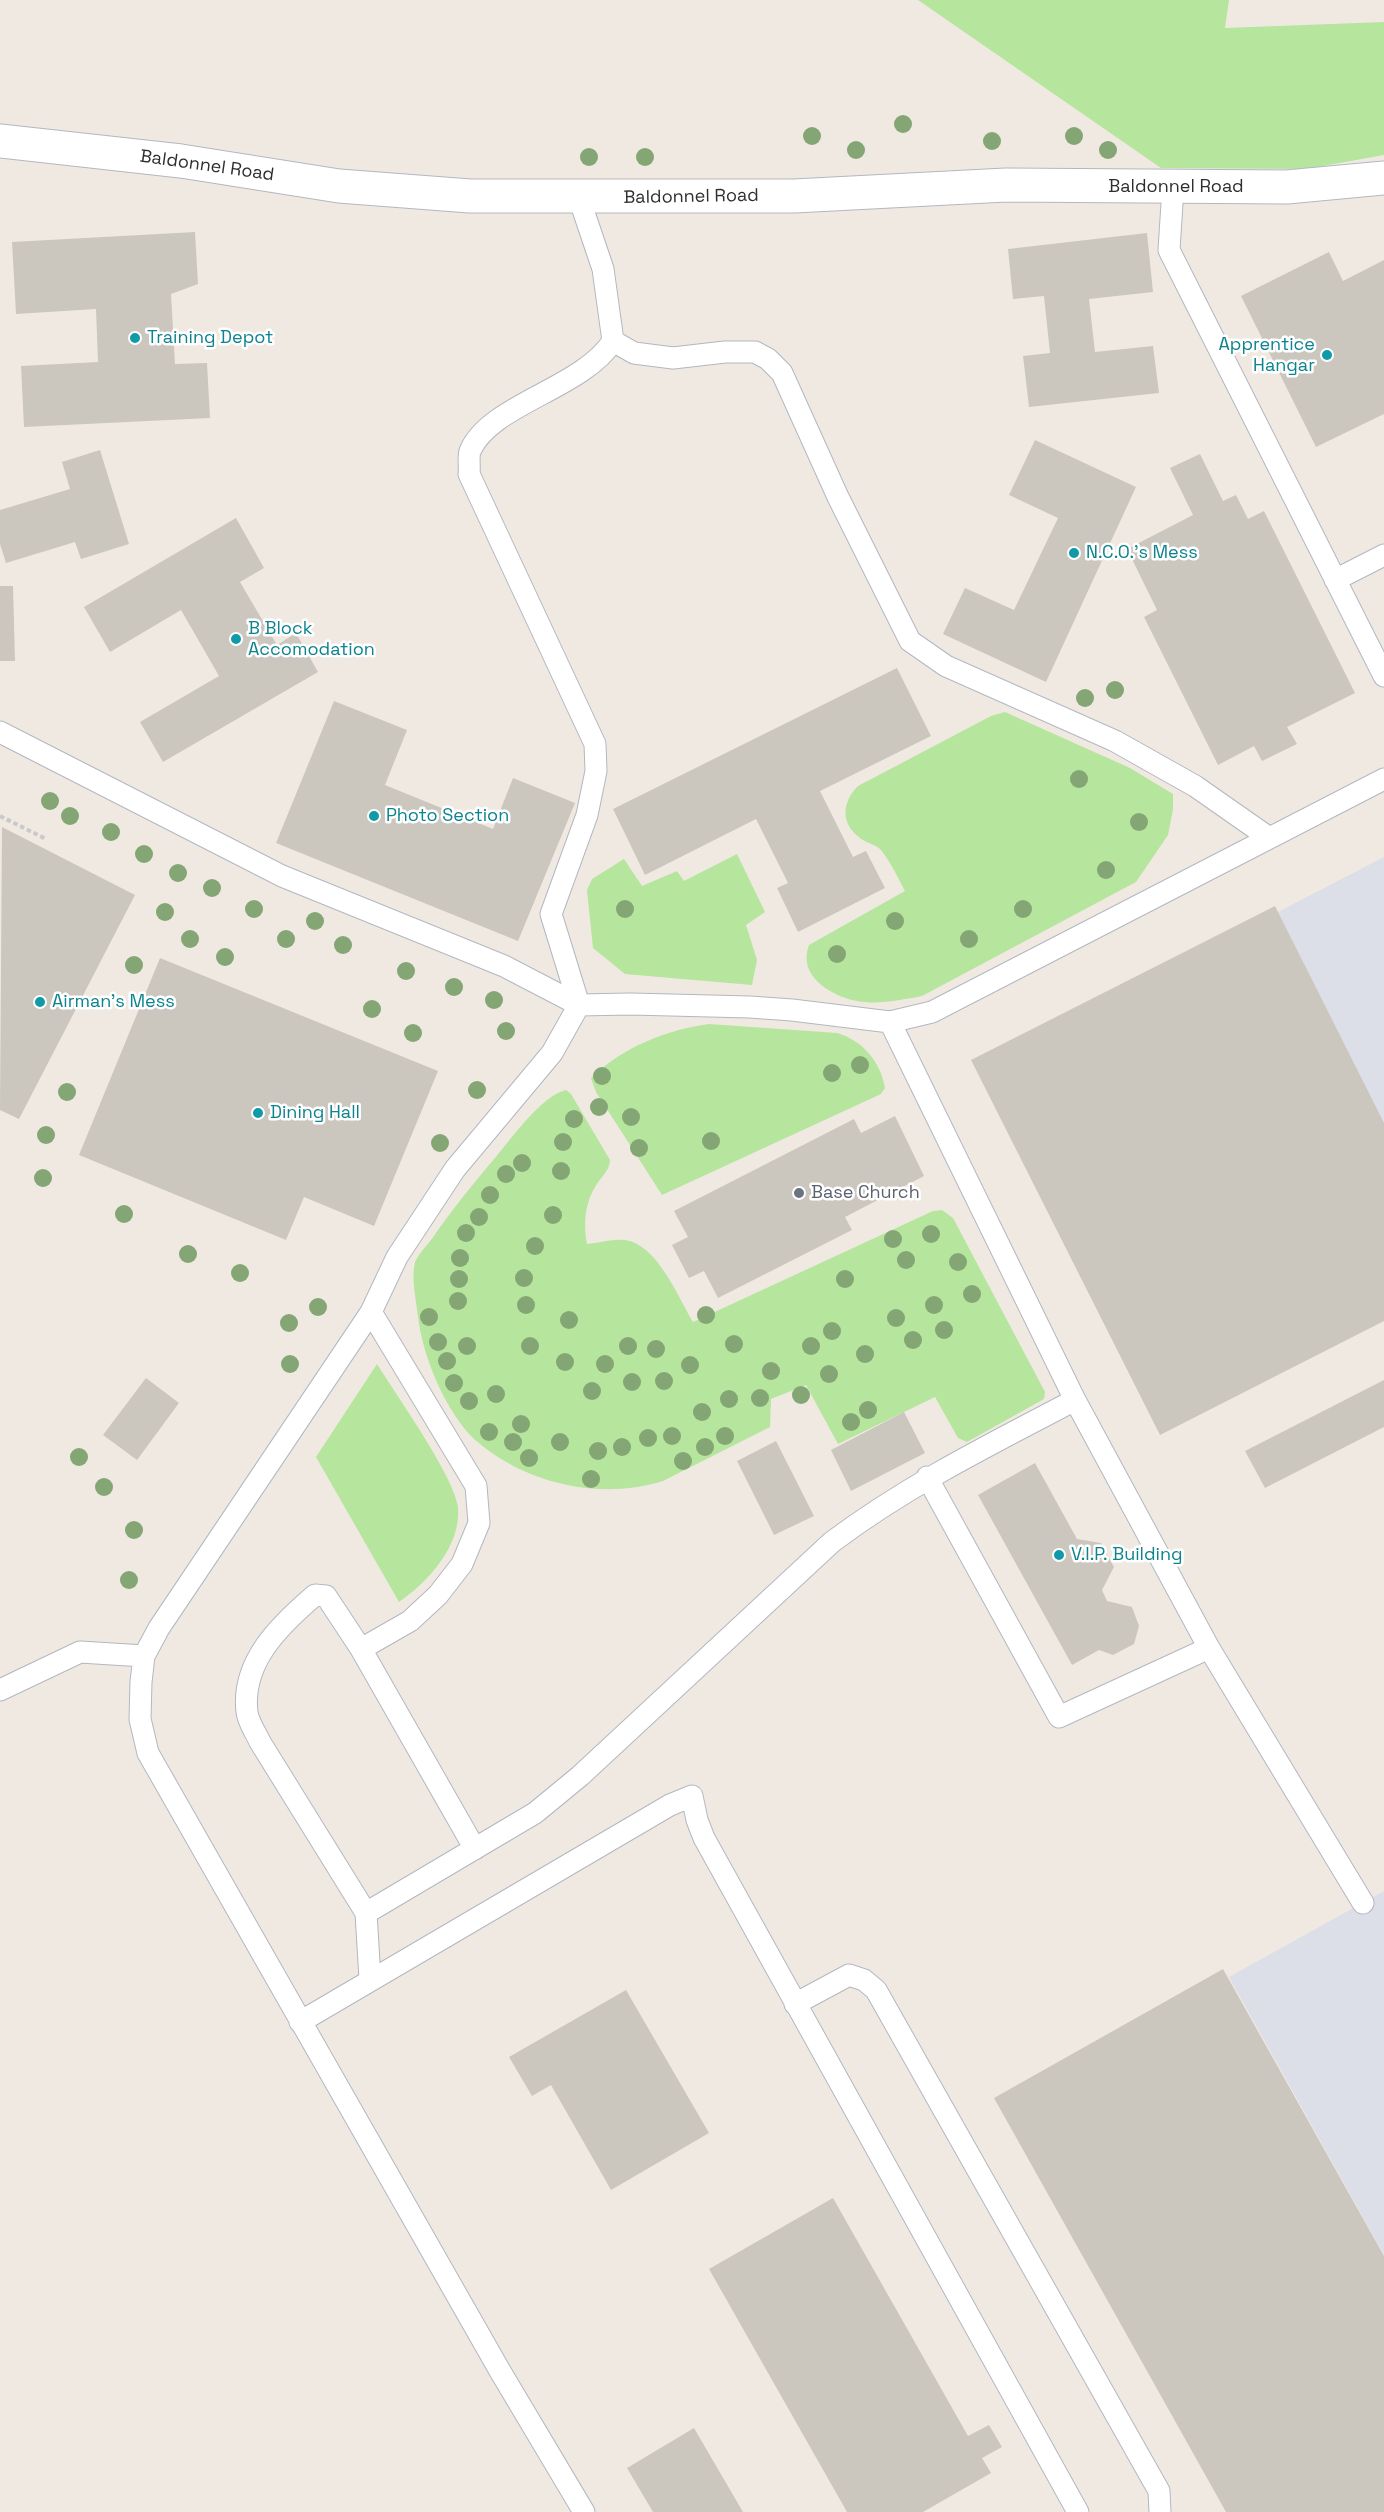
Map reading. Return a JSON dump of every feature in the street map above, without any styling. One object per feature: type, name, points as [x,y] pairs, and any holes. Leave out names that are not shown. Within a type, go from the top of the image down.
[{"type":"street","name":"Baldonnel Road","points":[[0,141],[181,161],[339,186],[470,196],[579,198],[794,196],[1006,185],[1173,188],[1287,187],[1384,178]]},
{"type":"lane","points":[[1173,188],[1169,250],[1384,676]]},
{"type":"lane","points":[[579,198],[603,269],[613,341],[606,352],[589,367],[490,428],[470,452],[470,474],[595,744],[596,771],[587,815],[551,914],[579,1005],[552,1053],[455,1169],[397,1257],[370,1312],[159,1628],[144,1656],[140,1719],[148,1753],[500,2371],[584,2512]]},
{"type":"lane","points":[[613,341],[634,353],[673,358],[741,350],[755,352],[768,359],[782,372],[838,497],[910,641],[927,655],[967,676],[1115,741],[1195,786],[1268,837]]},
{"type":"lane","points":[[1335,580],[1384,555]]},
{"type":"lane","points":[[0,732],[282,876],[504,966],[579,1005],[750,1007],[890,1022],[932,1012],[1167,893],[1268,837],[1384,779]]},
{"type":"lane","points":[[890,1022],[1075,1400],[1209,1648],[1363,1903]]},
{"type":"lane","points":[[361,1649],[410,1621],[438,1595],[462,1564],[479,1523],[476,1486],[370,1312]]},
{"type":"lane","points":[[366,1913],[535,1813],[580,1776],[832,1542],[927,1477],[1075,1400]]},
{"type":"lane","points":[[927,1477],[1059,1717],[1209,1648]]},
{"type":"lane","points":[[370,1979],[366,1913],[260,1742],[247,1714],[247,1682],[258,1659],[276,1632],[315,1595],[326,1596],[361,1649],[474,1849]]},
{"type":"lane","points":[[0,1690],[80,1652],[144,1656]]},
{"type":"lane","points":[[300,2022],[670,1805],[692,1796],[696,1820],[704,1838],[1078,2512]]},
{"type":"lane","points":[[795,2004],[849,1975],[864,1980],[876,1990],[1159,2491],[1160,2512]]},
{"type":"path","points":[[0,816],[46,839]]},
{"type":"shaded area","points":[[1384,857],[1384,1125],[1278,912]]},
{"type":"shaded area","points":[[1384,1891],[1384,2255],[1229,1977]]},
{"type":"green space","points":[[918,0],[1229,0],[1225,28],[1384,22],[1384,155],[1306,169],[1161,168]]},
{"type":"green space","points":[[1005,712],[1130,768],[1173,794],[1173,809],[1168,835],[1136,882],[922,996],[889,1002],[865,1002],[847,998],[827,989],[812,975],[808,966],[809,945],[905,891],[881,850],[860,838],[849,826],[846,819],[846,806],[853,792],[858,786],[991,716]]},
{"type":"green space","points":[[737,854],[765,912],[746,925],[757,960],[752,985],[625,974],[593,948],[587,890],[592,879],[624,859],[642,886],[677,871],[684,881]]},
{"type":"green space","points":[[709,1024],[837,1033],[846,1036],[869,1053],[875,1061],[885,1088],[881,1094],[662,1195],[596,1092],[591,1078],[617,1057],[646,1042],[677,1031]]},
{"type":"green space","points":[[566,1090],[571,1094],[610,1160],[608,1169],[594,1188],[588,1203],[585,1219],[587,1244],[625,1240],[647,1251],[665,1273],[693,1322],[933,1211],[942,1210],[953,1218],[1045,1392],[1044,1399],[967,1442],[958,1438],[935,1397],[838,1444],[806,1385],[771,1399],[770,1427],[663,1481],[640,1487],[616,1489],[567,1485],[521,1470],[500,1458],[468,1433],[438,1386],[421,1332],[415,1296],[415,1262],[462,1198],[528,1119],[547,1100]]},
{"type":"green space","points":[[377,1364],[436,1457],[455,1495],[458,1508],[458,1522],[454,1536],[440,1562],[421,1584],[399,1602],[316,1457]]},
{"type":"building","name":"Training Depot","points":[[195,232],[198,284],[171,294],[175,364],[207,363],[210,418],[24,427],[21,366],[98,362],[96,309],[16,314],[12,242]]},
{"type":"building","points":[[1147,233],[1153,292],[1089,299],[1095,352],[1153,346],[1159,393],[1029,407],[1023,356],[1050,353],[1044,296],[1013,299],[1008,249]]},
{"type":"building","name":"Apprentice Hangar","points":[[1329,252],[1343,281],[1384,260],[1384,414],[1316,447],[1241,296]]},
{"type":"building","name":"N.C.O.'s Mess","points":[[1035,440],[1136,487],[1046,682],[943,634],[965,588],[1014,610],[1058,518],[1009,495]]},
{"type":"building","points":[[100,450],[129,544],[81,559],[75,542],[6,563],[0,544],[0,510],[70,489],[62,462]]},
{"type":"building","points":[[1200,454],[1223,501],[1236,495],[1248,519],[1264,511],[1355,693],[1287,727],[1297,744],[1262,761],[1254,746],[1218,765],[1144,617],[1157,610],[1127,549],[1193,515],[1170,468]]},
{"type":"building","name":"B Block Accomodation","points":[[236,518],[264,568],[240,582],[277,645],[296,633],[318,672],[163,762],[140,722],[219,676],[181,610],[110,652],[84,607]]},
{"type":"building","points":[[0,586],[13,586],[15,661],[0,661]]},
{"type":"building","points":[[897,668],[931,736],[820,791],[853,857],[866,851],[885,888],[798,932],[777,888],[788,883],[756,819],[645,875],[613,809]]},
{"type":"building","name":"Photo Section","points":[[334,701],[407,730],[385,785],[493,829],[513,778],[575,803],[518,941],[276,843]]},
{"type":"building","name":"Airman's Mess","points":[[2,827],[135,895],[19,1119],[0,1110]]},
{"type":"building","points":[[1275,906],[1384,1123],[1384,1321],[1160,1435],[971,1060]]},
{"type":"building","name":"Dining Hall","points":[[160,958],[438,1071],[374,1226],[304,1197],[286,1240],[79,1155]]},
{"type":"building","name":"Base Church","points":[[895,1116],[924,1176],[845,1217],[852,1230],[718,1298],[704,1271],[689,1278],[672,1245],[688,1237],[674,1211],[854,1119],[861,1133]]},
{"type":"building","points":[[146,1378],[179,1403],[137,1460],[103,1435]]},
{"type":"building","points":[[1384,1380],[1384,1427],[1265,1488],[1245,1451]]},
{"type":"building","points":[[904,1412],[925,1453],[851,1491],[831,1450]]},
{"type":"building","points":[[776,1441],[814,1516],[774,1535],[737,1461]]},
{"type":"building","name":"V.I.P. Building","points":[[1035,1463],[1077,1539],[1101,1543],[1114,1567],[1102,1590],[1107,1601],[1132,1607],[1139,1626],[1134,1644],[1113,1655],[1099,1650],[1072,1665],[978,1495]]},
{"type":"building","points":[[1223,1969],[1384,2256],[1384,2512],[1226,2512],[994,2098]]},
{"type":"building","points":[[626,1990],[709,2133],[611,2190],[551,2085],[532,2096],[509,2057]]},
{"type":"building","points":[[833,2198],[968,2436],[989,2425],[1002,2447],[982,2458],[991,2473],[923,2512],[847,2512],[709,2269]]},
{"type":"building","points":[[694,2428],[743,2512],[653,2512],[627,2468]]},
{"type":"place","name":"Training Depot","points":[[135,338]]},
{"type":"place","name":"Apprentice Hangar","points":[[1327,355]]},
{"type":"place","name":"N.C.O.'s Mess","points":[[1074,553]]},
{"type":"place","name":"B Block Accomodation","points":[[236,639]]},
{"type":"place","name":"Photo Section","points":[[374,816]]},
{"type":"place","name":"Airman's Mess","points":[[40,1002]]},
{"type":"place","name":"Dining Hall","points":[[258,1113]]},
{"type":"place","name":"Base Church","points":[[799,1193]]},
{"type":"place","name":"V.I.P. Building","points":[[1059,1555]]}]
